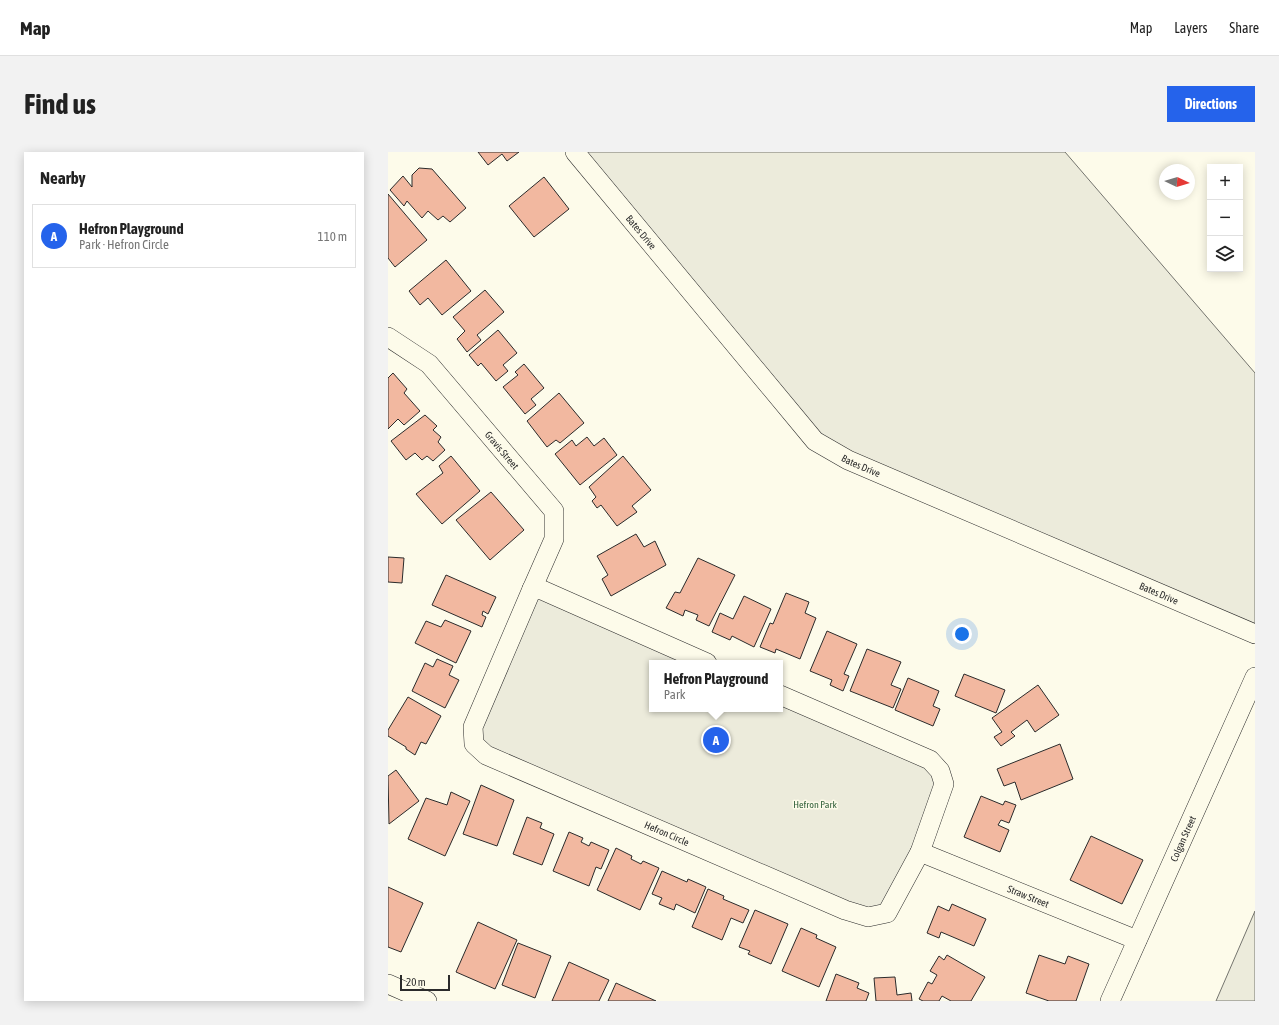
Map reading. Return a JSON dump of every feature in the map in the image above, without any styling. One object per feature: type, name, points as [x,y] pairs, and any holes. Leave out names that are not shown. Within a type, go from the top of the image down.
[{"type":"street","name":"Bates Drive","points":[[575,152],[815,441],[848,460],[1255,634]]},
{"type":"street","name":"Gravis Street","points":[[388,337],[429,364],[554,511],[554,539],[532,589]]},
{"type":"street","points":[[532,589],[542,590],[700,660]]},
{"type":"street","name":"Hefron Circle","points":[[532,589],[473,727],[474,744],[486,755],[845,910],[868,917],[887,913],[920,852],[944,784],[940,770],[930,760],[783,696]]},
{"type":"street","name":"Colgan Street","points":[[1110,1001],[1255,677]]},
{"type":"street","name":"Straw Street","points":[[920,852],[1137,940]]},
{"type":"street","points":[[388,984],[427,1001]]},
{"type":"green space","points":[[575,152],[1065,152],[1255,373],[1255,634],[815,441]]},
{"type":"green space","name":"Hefron Park","points":[[532,589],[700,660],[649,660],[649,712],[783,712],[783,696],[930,760],[944,784],[887,913],[868,917],[474,744]]},
{"type":"green space","points":[[1255,911],[1255,1001],[1216,1001]]},
{"type":"building","points":[[478,152],[519,152],[507,161],[502,154],[488,165]]},
{"type":"building","points":[[419,168],[432,169],[466,208],[450,222],[443,216],[438,220],[428,211],[422,218],[407,201],[404,206],[390,190],[403,176],[412,187],[412,175]]},
{"type":"building","points":[[544,177],[569,209],[534,237],[509,206]]},
{"type":"building","points":[[388,194],[427,240],[395,267],[388,258]]},
{"type":"building","points":[[446,260],[471,291],[442,315],[428,298],[420,305],[409,291]]},
{"type":"building","points":[[485,290],[504,312],[477,335],[481,340],[467,352],[457,339],[465,331],[453,317]]},
{"type":"building","points":[[498,330],[517,353],[503,365],[508,371],[496,381],[481,363],[478,366],[469,355]]},
{"type":"building","points":[[524,364],[544,388],[531,399],[536,405],[525,414],[503,387],[518,375],[515,372]]},
{"type":"building","points":[[393,373],[407,389],[404,393],[420,411],[404,425],[398,419],[388,429],[388,378]]},
{"type":"building","points":[[559,393],[584,423],[560,443],[556,440],[547,447],[527,421]]},
{"type":"building","points":[[425,415],[437,426],[433,430],[441,437],[438,442],[445,450],[433,461],[427,456],[422,460],[415,453],[406,460],[391,441]]},
{"type":"building","points":[[587,437],[594,446],[604,438],[617,455],[580,485],[555,454],[572,440],[576,446]]},
{"type":"building","points":[[451,456],[480,491],[442,524],[416,494],[443,473],[439,466]]},
{"type":"building","points":[[623,456],[651,490],[632,506],[637,512],[617,526],[601,505],[597,508],[592,501],[596,497],[589,487]]},
{"type":"building","points":[[491,492],[524,530],[490,560],[456,520]]},
{"type":"building","points":[[636,534],[644,547],[655,541],[666,565],[611,596],[602,579],[608,575],[597,556]]},
{"type":"building","points":[[388,557],[404,558],[402,583],[388,582]]},
{"type":"building","points":[[698,558],[735,575],[709,626],[696,620],[698,615],[685,610],[683,616],[666,608],[675,592],[680,593]]},
{"type":"building","points":[[446,575],[496,597],[488,614],[483,611],[482,615],[486,617],[482,627],[432,605]]},
{"type":"building","points":[[786,593],[809,602],[805,613],[816,618],[800,659],[776,649],[775,653],[760,647],[770,623],[773,624]]},
{"type":"building","points":[[744,596],[771,609],[754,647],[732,636],[730,640],[712,632],[720,613],[733,619]]},
{"type":"building","points":[[445,620],[471,631],[456,663],[415,643],[426,621],[441,627]]},
{"type":"building","points":[[827,631],[857,644],[844,674],[849,676],[843,691],[830,685],[832,680],[810,671]]},
{"type":"building","points":[[867,649],[901,662],[891,685],[901,689],[893,708],[850,691]]},
{"type":"building","points":[[437,659],[453,666],[449,675],[459,680],[445,708],[412,691],[425,663],[433,667]]},
{"type":"building","points":[[964,674],[1005,690],[996,713],[955,696]]},
{"type":"building","points":[[908,678],[939,691],[933,706],[940,709],[933,726],[895,710]]},
{"type":"building","points":[[1038,685],[1059,715],[1035,732],[1027,720],[1011,732],[1015,736],[1001,746],[994,737],[1002,732],[992,718]]},
{"type":"building","points":[[408,697],[441,716],[426,744],[421,742],[415,755],[406,749],[406,747],[388,736],[388,730]]},
{"type":"building","points":[[1060,744],[1073,779],[1021,800],[1015,782],[1004,786],[997,769]]},
{"type":"building","points":[[396,770],[419,801],[389,824],[388,776]]},
{"type":"building","points":[[481,785],[514,800],[497,846],[463,834]]},
{"type":"building","points":[[451,792],[470,801],[445,856],[408,839],[426,798],[447,805]]},
{"type":"building","points":[[981,796],[1003,805],[1005,801],[1016,805],[1009,823],[1001,820],[998,825],[1009,830],[1000,852],[964,837]]},
{"type":"building","points":[[527,817],[542,823],[540,828],[554,834],[542,865],[513,854]]},
{"type":"building","points":[[569,832],[583,838],[581,842],[589,846],[591,842],[609,850],[601,869],[596,867],[589,886],[553,871]]},
{"type":"building","points":[[1091,836],[1143,860],[1122,904],[1070,880]]},
{"type":"building","points":[[616,848],[632,856],[631,859],[641,864],[643,861],[659,868],[640,910],[597,890]]},
{"type":"building","points":[[662,871],[687,882],[688,879],[706,887],[695,913],[676,904],[674,910],[659,904],[662,898],[652,894]]},
{"type":"building","points":[[388,887],[423,903],[401,952],[388,947]]},
{"type":"building","points":[[708,889],[724,896],[723,899],[749,910],[743,923],[731,918],[722,940],[692,927]]},
{"type":"building","points":[[952,904],[986,919],[974,946],[941,932],[939,938],[927,933],[938,906],[949,911]]},
{"type":"building","points":[[755,910],[788,924],[771,964],[748,954],[750,951],[739,947]]},
{"type":"building","points":[[478,922],[517,940],[495,989],[456,972]]},
{"type":"building","points":[[801,928],[817,935],[816,938],[836,947],[819,987],[782,971]]},
{"type":"building","points":[[518,943],[551,956],[535,998],[502,985]]},
{"type":"building","points":[[947,955],[985,977],[971,1001],[951,1001],[942,996],[939,1001],[923,1001],[919,999],[928,982],[932,984],[937,975],[930,971],[939,956],[944,960]]},
{"type":"building","points":[[1039,955],[1065,964],[1068,956],[1089,964],[1076,1001],[1049,1001],[1026,993]]},
{"type":"building","points":[[569,962],[609,980],[599,1001],[552,1001]]},
{"type":"building","points":[[836,974],[859,983],[857,988],[869,993],[866,1001],[826,1001]]},
{"type":"building","points":[[895,977],[897,995],[911,993],[912,1001],[876,1001],[874,978]]},
{"type":"building","points":[[616,983],[656,1001],[608,1001]]},
{"type":"place","name":"Hefron Playground","points":[[716,740]]}]
